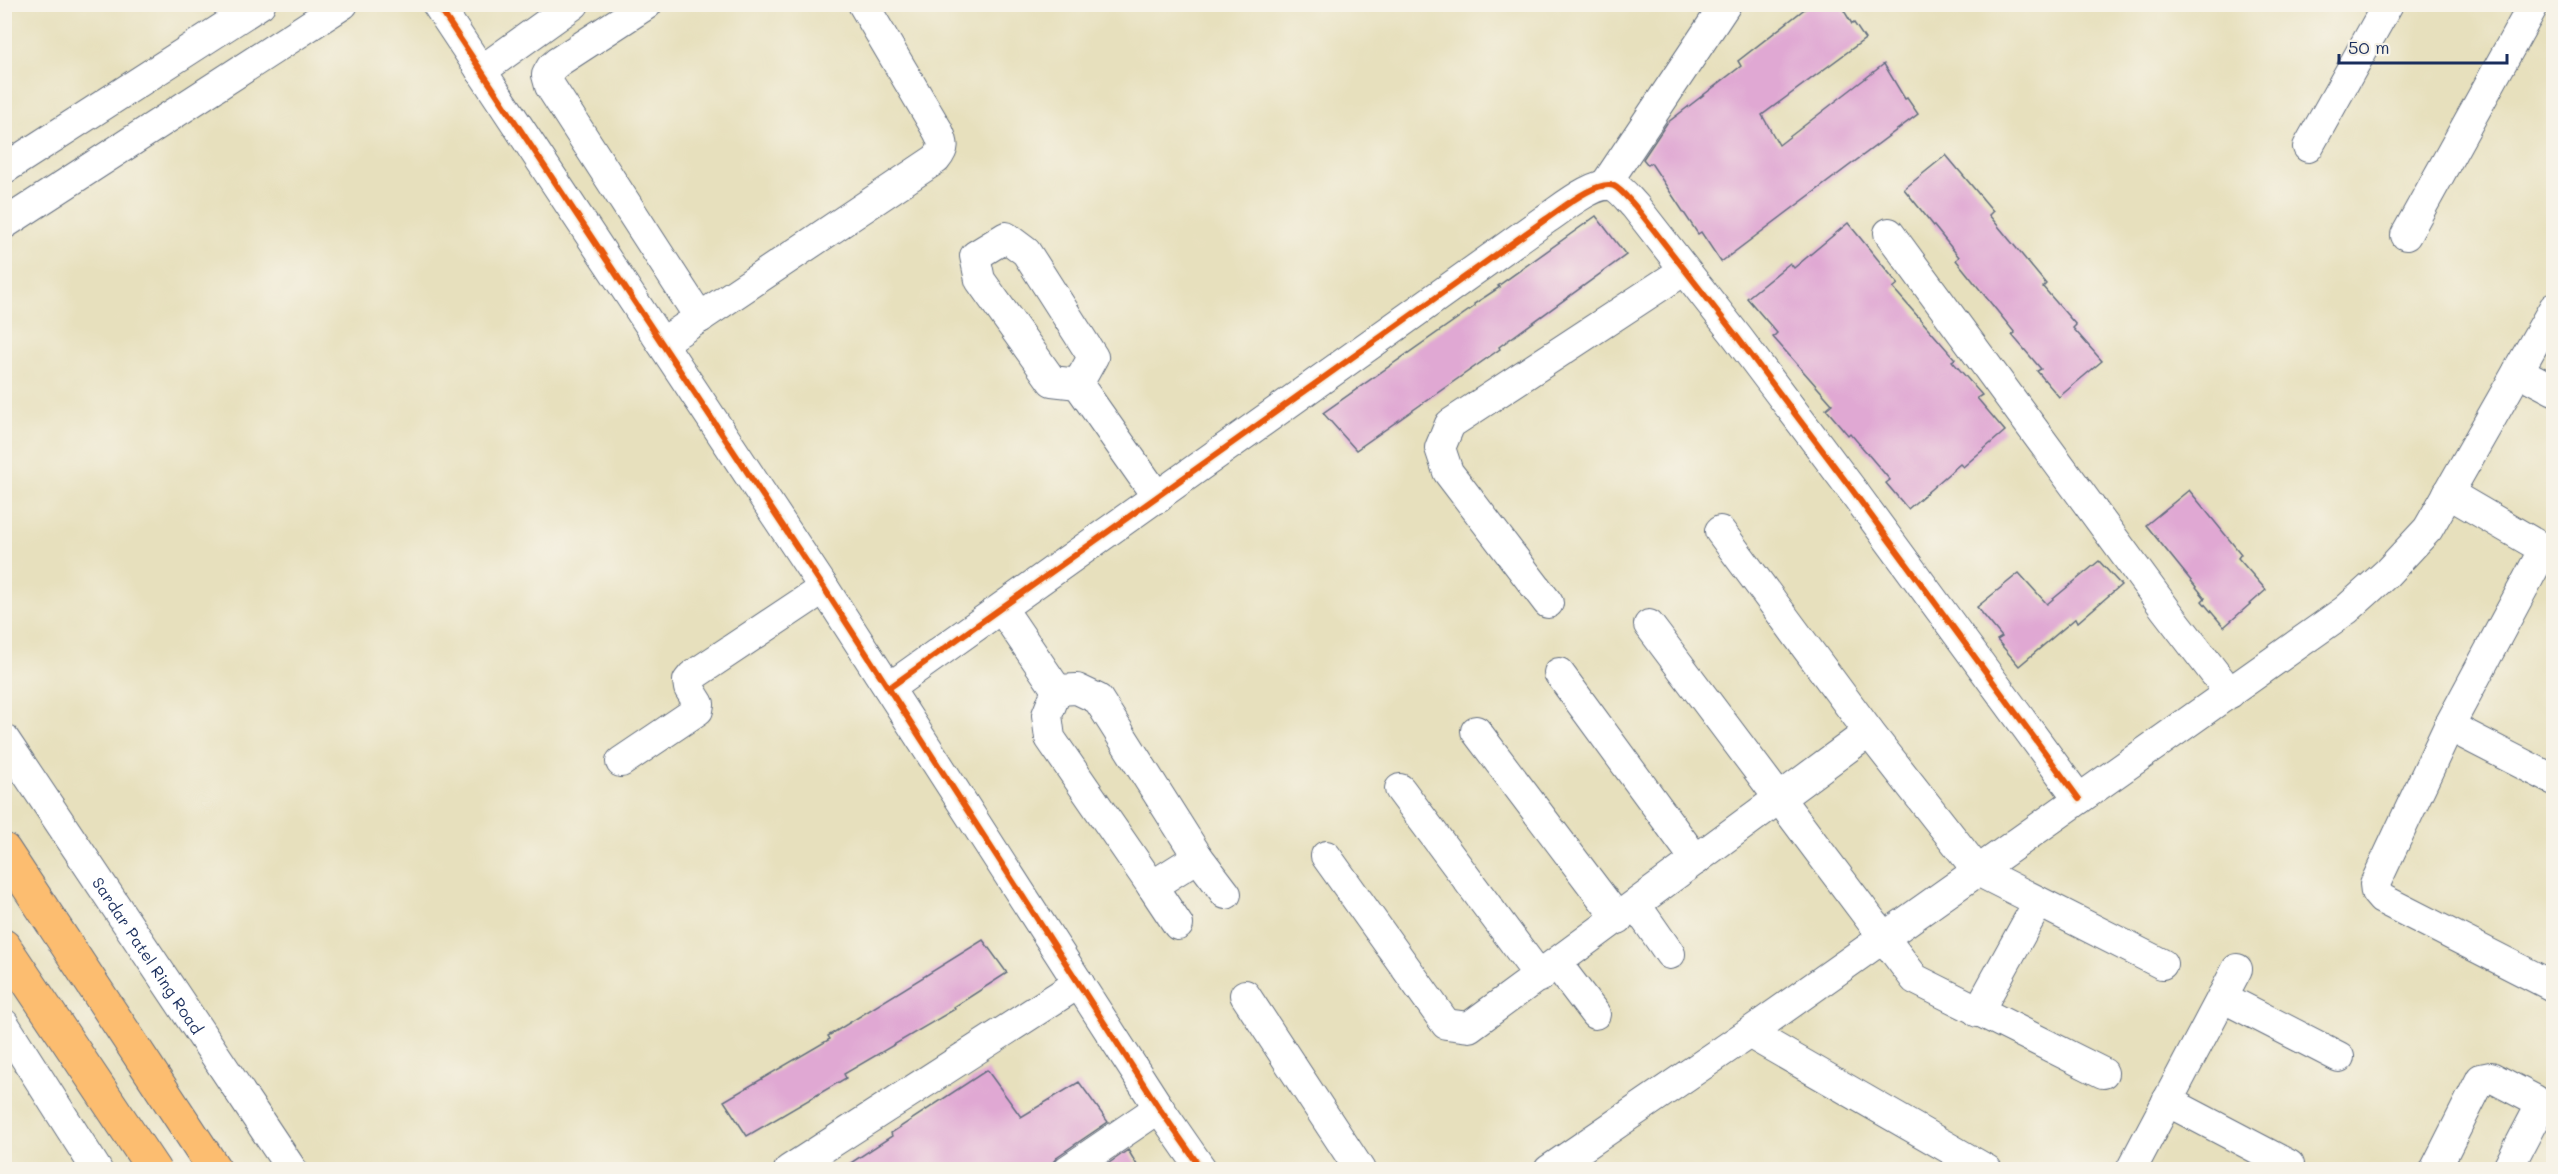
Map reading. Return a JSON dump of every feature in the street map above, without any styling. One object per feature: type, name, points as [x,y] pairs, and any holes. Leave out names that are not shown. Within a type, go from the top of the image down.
[{"type":"highway","points":[[4,849],[215,1170]]},
{"type":"highway","points":[[4,946],[154,1170]]},
{"type":"street","points":[[4,169],[260,4]]},
{"type":"street","points":[[4,224],[343,4]]},
{"type":"street","points":[[437,4],[824,588],[1159,1108],[1202,1170]]},
{"type":"street","points":[[481,71],[574,4]]},
{"type":"street","points":[[646,4],[558,62],[547,75],[550,86],[700,318]]},
{"type":"street","points":[[662,343],[936,159],[943,151],[944,143],[938,131],[862,4]]},
{"type":"street","points":[[1605,185],[1726,4]]},
{"type":"street","points":[[2307,147],[2388,4]]},
{"type":"street","points":[[2406,235],[2534,4]]},
{"type":"street","points":[[558,188],[599,162]]},
{"type":"street","points":[[889,688],[1546,219],[1593,188],[1611,184],[1619,189],[1738,338],[2079,800]]},
{"type":"street","points":[[586,230],[626,204]]},
{"type":"street","points":[[1889,233],[2152,591],[2230,693]]},
{"type":"street","points":[[1078,384],[1093,357],[1026,252],[1005,237],[975,256],[980,280],[1052,381],[1078,384],[1158,498]]},
{"type":"street","points":[[1548,603],[1448,471],[1440,448],[1450,424],[1683,271]]},
{"type":"street","points":[[1549,1170],[1749,1033],[2346,610],[2387,573],[2428,529],[2553,308]]},
{"type":"street","points":[[2518,371],[2553,390]]},
{"type":"street","points":[[2448,494],[2548,552],[2449,726],[2375,884],[2376,892],[2382,900],[2553,987]]},
{"type":"street","points":[[1720,531],[1869,732],[1978,871],[2162,964]]},
{"type":"street","points":[[621,762],[698,710],[699,704],[689,688],[688,681],[692,676],[824,588]]},
{"type":"street","points":[[1002,609],[1057,690]]},
{"type":"street","points":[[1649,625],[1915,979],[2103,1073]]},
{"type":"street","points":[[1559,673],[1696,860]]},
{"type":"street","points":[[1057,690],[1077,689],[1098,699],[1198,857],[1226,894]]},
{"type":"street","points":[[1057,690],[1047,715],[1050,738],[1178,926]]},
{"type":"street","points":[[2449,726],[2553,780]]},
{"type":"street","points":[[1476,730],[1627,912],[1670,954]]},
{"type":"street","points":[[1326,856],[1446,1024],[1469,1028],[1869,732]]},
{"type":"street","name":"Sardar Patel Ring Road","points":[[4,739],[292,1170]]},
{"type":"street","points":[[1400,789],[1548,970],[1595,1014]]},
{"type":"street","points":[[1152,886],[1198,857]]},
{"type":"street","points":[[1978,1012],[2038,903]]},
{"type":"street","points":[[2131,1170],[2237,969]]},
{"type":"street","points":[[789,1170],[1079,983]]},
{"type":"street","points":[[1245,995],[1360,1170]]},
{"type":"street","points":[[2222,997],[2339,1057]]},
{"type":"street","points":[[4,1024],[97,1170]]},
{"type":"street","points":[[1749,1033],[1987,1170]]},
{"type":"street","points":[[2435,1170],[2481,1079],[2485,1076],[2535,1100],[2540,1107],[2507,1170]]},
{"type":"street","points":[[2167,1101],[2289,1164]]},
{"type":"street","points":[[1068,1170],[1159,1108]]},
{"type":"building","points":[[1811,4],[1840,4],[1852,24],[1854,23],[1865,39],[1762,115],[1779,145],[1884,64],[1905,99],[1907,98],[1918,114],[1721,262],[1701,232],[1698,234],[1651,163],[1648,165],[1643,159],[1667,123],[1741,66],[1738,61]]},
{"type":"building","points":[[1946,155],[1993,211],[1989,215],[2046,284],[2043,287],[2076,325],[2073,328],[2102,361],[2059,397],[2037,371],[2041,369],[2012,335],[2015,333],[1956,260],[1959,257],[1904,189]]},
{"type":"building","points":[[1596,216],[1626,255],[1499,347],[1500,349],[1356,450],[1323,413],[1475,306],[1474,304],[1500,287],[1498,286]]},
{"type":"building","points":[[1848,223],[1898,284],[1893,288],[1955,359],[1952,361],[1982,395],[1977,398],[2005,431],[1963,467],[1960,464],[1908,509],[1886,483],[1890,480],[1826,409],[1832,404],[1773,337],[1777,333],[1747,298],[1790,263],[1794,268]]},
{"type":"building","points":[[2189,490],[2241,554],[2238,558],[2266,590],[2224,627],[2202,601],[2205,598],[2146,525]]},
{"type":"building","points":[[2099,561],[2121,585],[2078,622],[2076,618],[2019,666],[1997,640],[2002,637],[1977,607],[2019,573],[2047,604]]},
{"type":"building","points":[[983,940],[1007,973],[954,1007],[955,1009],[844,1074],[846,1078],[747,1136],[724,1101],[830,1039],[828,1036]]},
{"type":"building","points":[[987,1070],[1021,1117],[1079,1082],[1108,1122],[1058,1156],[1051,1170],[840,1170],[892,1136],[891,1133]]},
{"type":"building","points":[[1128,1150],[1140,1170],[1099,1170]]},
{"type":"cycle path","points":[[437,4],[824,588],[1159,1108],[1202,1170]]},
{"type":"cycle path","points":[[889,688],[1560,209],[1579,196],[1607,185],[1617,188],[1635,206],[1738,338],[2079,799]]}]
